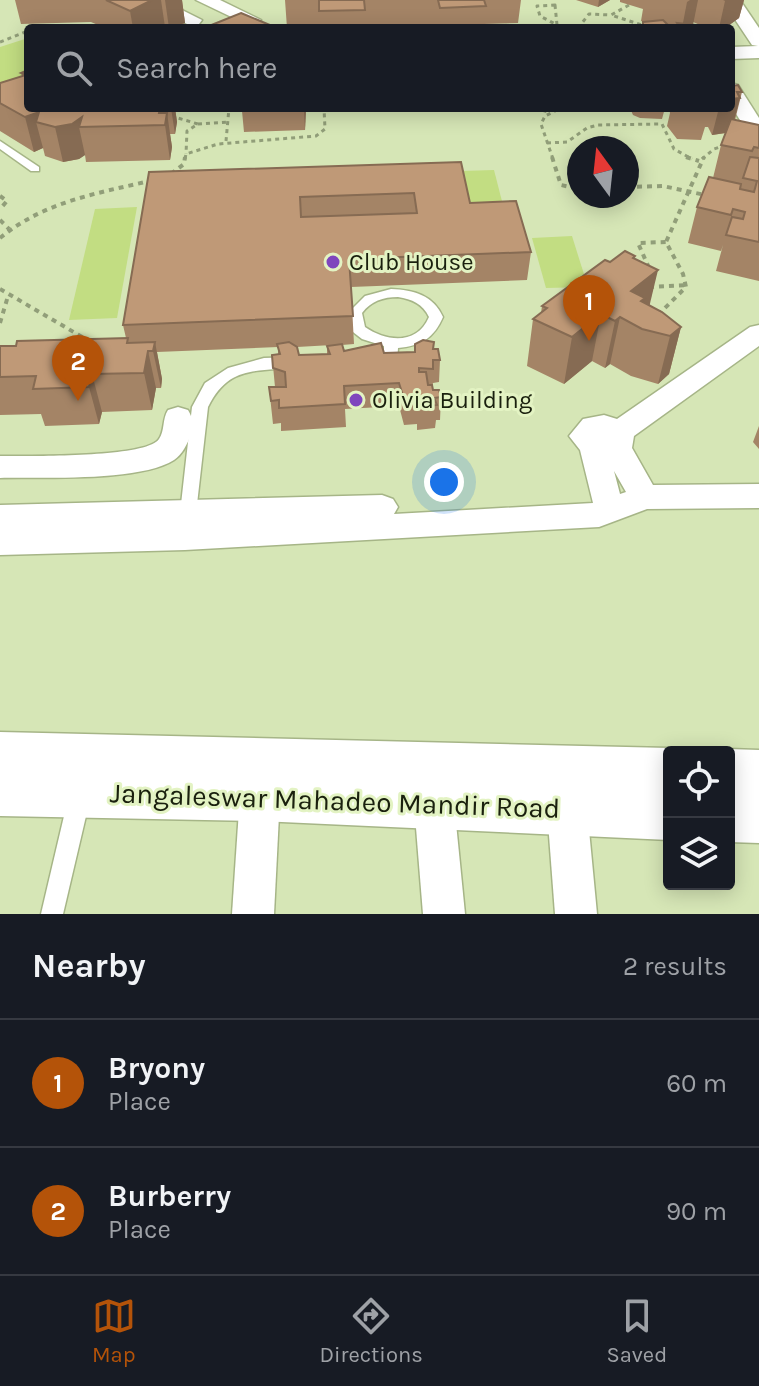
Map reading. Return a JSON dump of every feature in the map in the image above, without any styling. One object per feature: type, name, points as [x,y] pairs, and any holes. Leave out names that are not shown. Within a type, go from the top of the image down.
[{"type":"main road","name":"Jangaleswar Mahadeo Mandir Road","points":[[0,757],[84,775],[260,795],[663,813]]},
{"type":"main road","name":"Jangaleswar Mahadeo Mandir Road","points":[[0,790],[84,775],[663,773]]},
{"type":"main road","points":[[735,774],[759,775]]},
{"type":"main road","points":[[735,815],[759,816]]},
{"type":"street","points":[[147,0],[193,20]]},
{"type":"street","points":[[205,0],[252,24],[257,0]]},
{"type":"street","points":[[731,0],[759,41]]},
{"type":"street","points":[[735,53],[759,52]]},
{"type":"street","points":[[735,96],[759,135]]},
{"type":"street","points":[[624,499],[609,442],[759,333]]},
{"type":"street","points":[[0,467],[132,460],[163,453],[177,438],[178,417]]},
{"type":"street","points":[[0,542],[186,526],[535,510],[599,515],[624,499],[759,496]]},
{"type":"street","points":[[0,517],[186,526]]},
{"type":"street","points":[[253,914],[260,795]]},
{"type":"street","points":[[434,803],[444,914]]},
{"type":"street","points":[[567,809],[576,914]]},
{"type":"lane","points":[[0,144],[35,169]]},
{"type":"lane","points":[[391,293],[404,293],[426,302],[436,317],[428,333],[418,339],[391,343],[377,341],[358,329],[355,313],[359,305],[378,294],[391,293]]},
{"type":"lane","points":[[360,361],[392,360],[391,343]]},
{"type":"lane","points":[[186,526],[200,407],[210,387],[243,368],[264,363],[312,362]]},
{"type":"lane","points":[[52,914],[84,775]]},
{"type":"path","points":[[552,24],[540,16],[537,6],[555,5],[559,18],[557,24]]},
{"type":"path","points":[[611,15],[629,5]]},
{"type":"path","points":[[581,24],[589,14],[611,15],[639,24]]},
{"type":"path","points":[[0,42],[24,33]]},
{"type":"path","points":[[169,112],[171,116],[184,117],[198,124]]},
{"type":"path","points":[[226,141],[229,112]]},
{"type":"path","points":[[186,154],[226,141],[316,136],[325,129],[324,112]]},
{"type":"path","points":[[549,112],[541,124],[561,185],[567,186]]},
{"type":"path","points":[[0,238],[34,214],[65,202],[163,177],[184,164],[187,131],[198,124],[228,122]]},
{"type":"path","points":[[547,143],[567,142],[587,128],[598,125],[662,124],[675,152],[699,161]]},
{"type":"path","points":[[666,242],[684,207],[686,191],[699,161],[708,151],[733,144]]},
{"type":"path","points":[[639,187],[663,186],[711,197]]},
{"type":"path","points":[[0,196],[7,201],[0,209]]},
{"type":"path","points":[[0,220],[9,229]]},
{"type":"path","points":[[641,271],[650,270],[638,243],[666,242]]},
{"type":"path","points":[[648,324],[682,296],[688,285],[688,278],[666,242]]},
{"type":"path","points":[[643,287],[688,285]]},
{"type":"path","points":[[0,289],[71,333],[99,345]]},
{"type":"path","points":[[0,323],[8,296]]},
{"type":"green space","points":[[24,39],[24,107],[0,114],[0,47]]},
{"type":"green space","points":[[494,170],[505,213],[471,214],[461,171]]},
{"type":"green space","points":[[137,207],[117,318],[69,320],[95,209]]},
{"type":"green space","points":[[572,236],[588,287],[546,288],[532,238]]},
{"type":"building","points":[[106,0],[152,0],[130,11]]},
{"type":"building","points":[[319,0],[364,0],[365,10],[319,11]]},
{"type":"building","points":[[438,0],[484,0],[486,6],[440,8]]},
{"type":"building","points":[[241,13],[267,24],[214,24]]},
{"type":"building","points":[[663,20],[667,24],[643,24]]},
{"type":"building","points":[[24,76],[24,112],[39,112],[25,117],[0,103],[0,83]]},
{"type":"building","points":[[735,85],[742,92],[737,92],[740,98],[735,99]]},
{"type":"building","points":[[39,112],[167,113],[165,125],[79,127],[82,117],[72,124],[55,127],[36,122]]},
{"type":"building","points":[[731,119],[759,125],[759,148],[754,147],[752,151],[721,145]]},
{"type":"building","points":[[750,157],[759,158],[759,242],[726,235],[732,217],[743,219],[745,212],[733,209],[731,215],[697,207],[709,177],[741,184],[740,189],[754,192],[757,181],[743,178]]},
{"type":"building","name":"Club House","points":[[461,162],[470,203],[516,201],[531,252],[349,259],[353,316],[123,325],[149,172]],"holes":[[[414,193],[417,213],[301,217],[300,197]]]},
{"type":"building","points":[[625,251],[658,270],[631,291],[645,298],[641,301],[681,327],[670,336],[642,329],[620,317],[615,321],[601,314],[572,337],[533,319],[547,308],[542,306],[605,260],[610,262]]},
{"type":"building","points":[[128,338],[127,343],[155,342],[153,351],[148,351],[144,373],[92,374],[89,387],[33,389],[36,376],[0,377],[0,346],[16,346],[17,341]]},
{"type":"building","points":[[423,340],[434,342],[433,349],[438,349],[440,360],[433,360],[433,369],[419,368],[419,372],[426,372],[428,385],[432,385],[433,390],[439,390],[441,397],[434,398],[437,405],[418,407],[417,401],[405,402],[399,383],[344,386],[345,404],[279,408],[279,400],[271,401],[269,387],[286,387],[285,372],[273,368],[272,355],[280,354],[277,344],[289,342],[297,347],[299,355],[330,354],[327,346],[342,344],[344,351],[381,343],[384,353],[415,352],[415,344]]},
{"type":"place","name":"Club House","points":[[333,262]]},
{"type":"place","name":"Bryony","points":[[589,341]]},
{"type":"place","name":"Olivia Building","points":[[356,400]]},
{"type":"place","name":"Burberry","points":[[78,401]]}]
